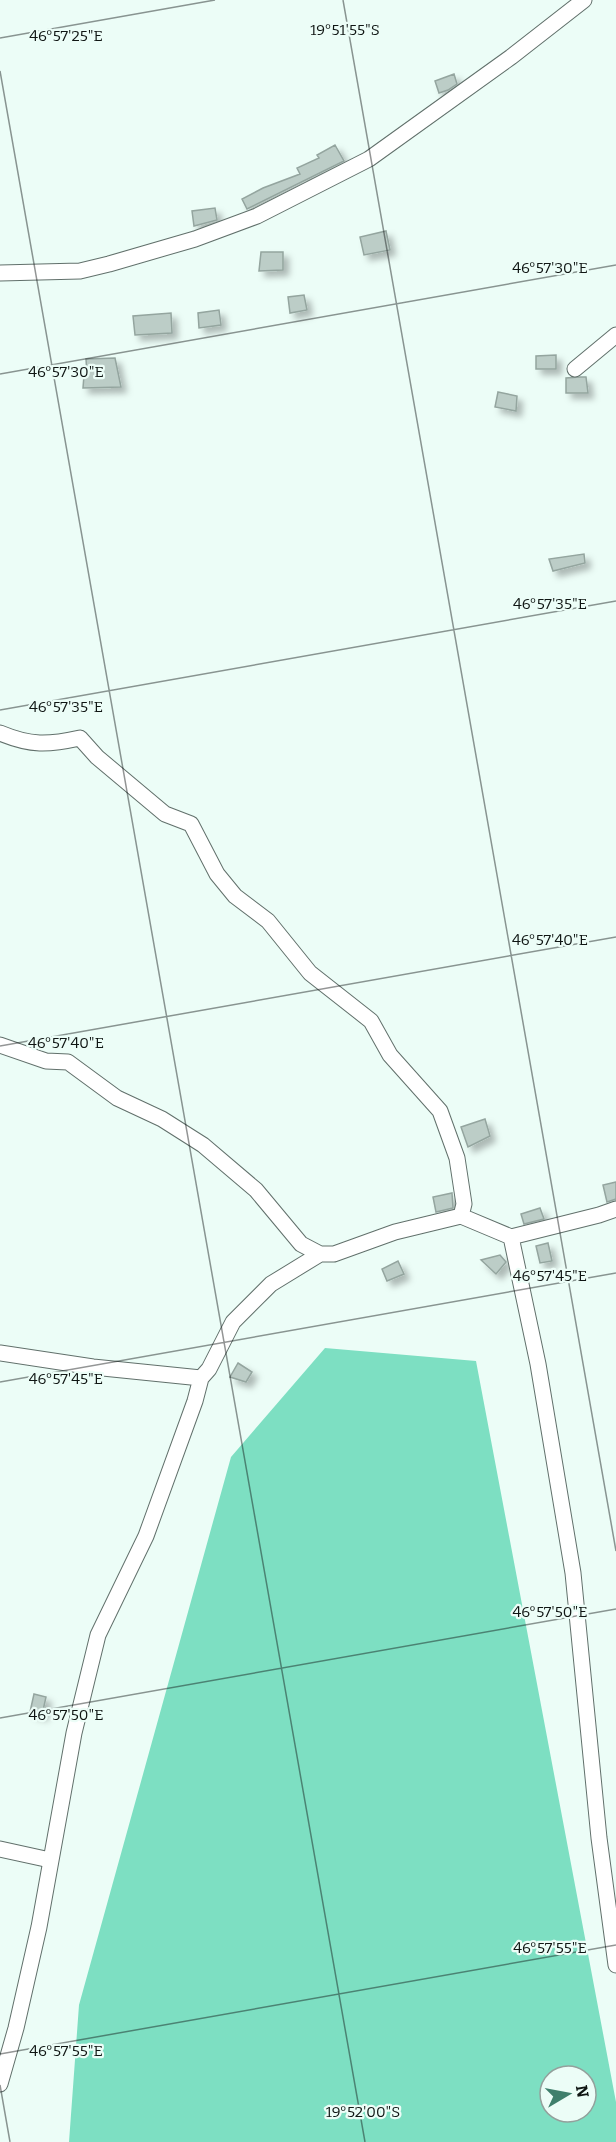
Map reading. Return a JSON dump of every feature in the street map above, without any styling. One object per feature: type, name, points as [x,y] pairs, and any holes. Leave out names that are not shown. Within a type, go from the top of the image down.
[{"type":"street","points":[[0,273],[80,271],[99,267],[195,239],[257,216],[369,159],[511,57],[584,0]]},
{"type":"street","points":[[575,369],[616,335]]},
{"type":"street","points":[[0,734],[18,741],[52,744],[80,738],[97,757],[165,814],[191,824],[217,874],[235,896],[268,921],[310,973],[371,1021],[390,1055],[440,1111],[457,1158],[464,1204],[462,1216]]},
{"type":"street","points":[[0,1045],[46,1061],[68,1062],[117,1098],[162,1119],[203,1145],[256,1190],[301,1244],[320,1254],[334,1254],[395,1232],[462,1216],[511,1237],[616,1209]]},
{"type":"street","points":[[511,1237],[538,1364],[573,1573],[599,1838],[616,1965]]},
{"type":"street","points":[[0,2084],[39,1927],[74,1733],[98,1635],[146,1536],[195,1401],[201,1378],[209,1369],[234,1322],[271,1284],[320,1254]]},
{"type":"street","points":[[0,1353],[201,1378]]},
{"type":"street","points":[[0,1849],[50,1860]]},
{"type":"shaded area","points":[[325,1348],[476,1361],[616,2102],[616,2142],[69,2142],[79,2005],[231,1457]]},
{"type":"building","points":[[454,74],[457,84],[439,93],[435,81]]},
{"type":"building","points":[[335,145],[344,161],[247,209],[242,199],[300,174],[297,168],[319,158],[317,155]]},
{"type":"building","points":[[215,208],[217,220],[194,226],[192,211]]},
{"type":"building","points":[[386,231],[390,250],[364,255],[360,237]]},
{"type":"building","points":[[261,252],[283,252],[283,270],[259,271]]},
{"type":"building","points":[[304,295],[307,310],[290,313],[288,297]]},
{"type":"building","points":[[219,310],[221,325],[199,328],[198,313]]},
{"type":"building","points":[[171,313],[172,333],[135,335],[133,316]]},
{"type":"building","points":[[556,355],[556,369],[536,369],[536,356]]},
{"type":"building","points":[[115,358],[121,387],[83,388],[84,375],[87,375],[86,359]]},
{"type":"building","points":[[586,377],[588,393],[566,393],[566,378]]},
{"type":"building","points":[[498,392],[517,396],[516,411],[495,407]]},
{"type":"building","points":[[584,554],[585,563],[553,571],[549,559]]},
{"type":"building","points":[[485,1119],[490,1136],[468,1147],[461,1127]]},
{"type":"building","points":[[616,1182],[616,1199],[607,1202],[603,1185]]},
{"type":"building","points":[[452,1193],[453,1208],[436,1212],[433,1197]]},
{"type":"building","points":[[540,1208],[544,1219],[524,1224],[521,1214]]},
{"type":"building","points":[[548,1243],[552,1261],[540,1263],[536,1246]]},
{"type":"building","points":[[500,1255],[506,1262],[496,1274],[481,1260]]},
{"type":"building","points":[[398,1261],[404,1274],[387,1281],[382,1269]]},
{"type":"building","points":[[238,1363],[252,1372],[246,1382],[230,1377]]},
{"type":"building","points":[[34,1694],[46,1697],[42,1715],[30,1712]]}]
